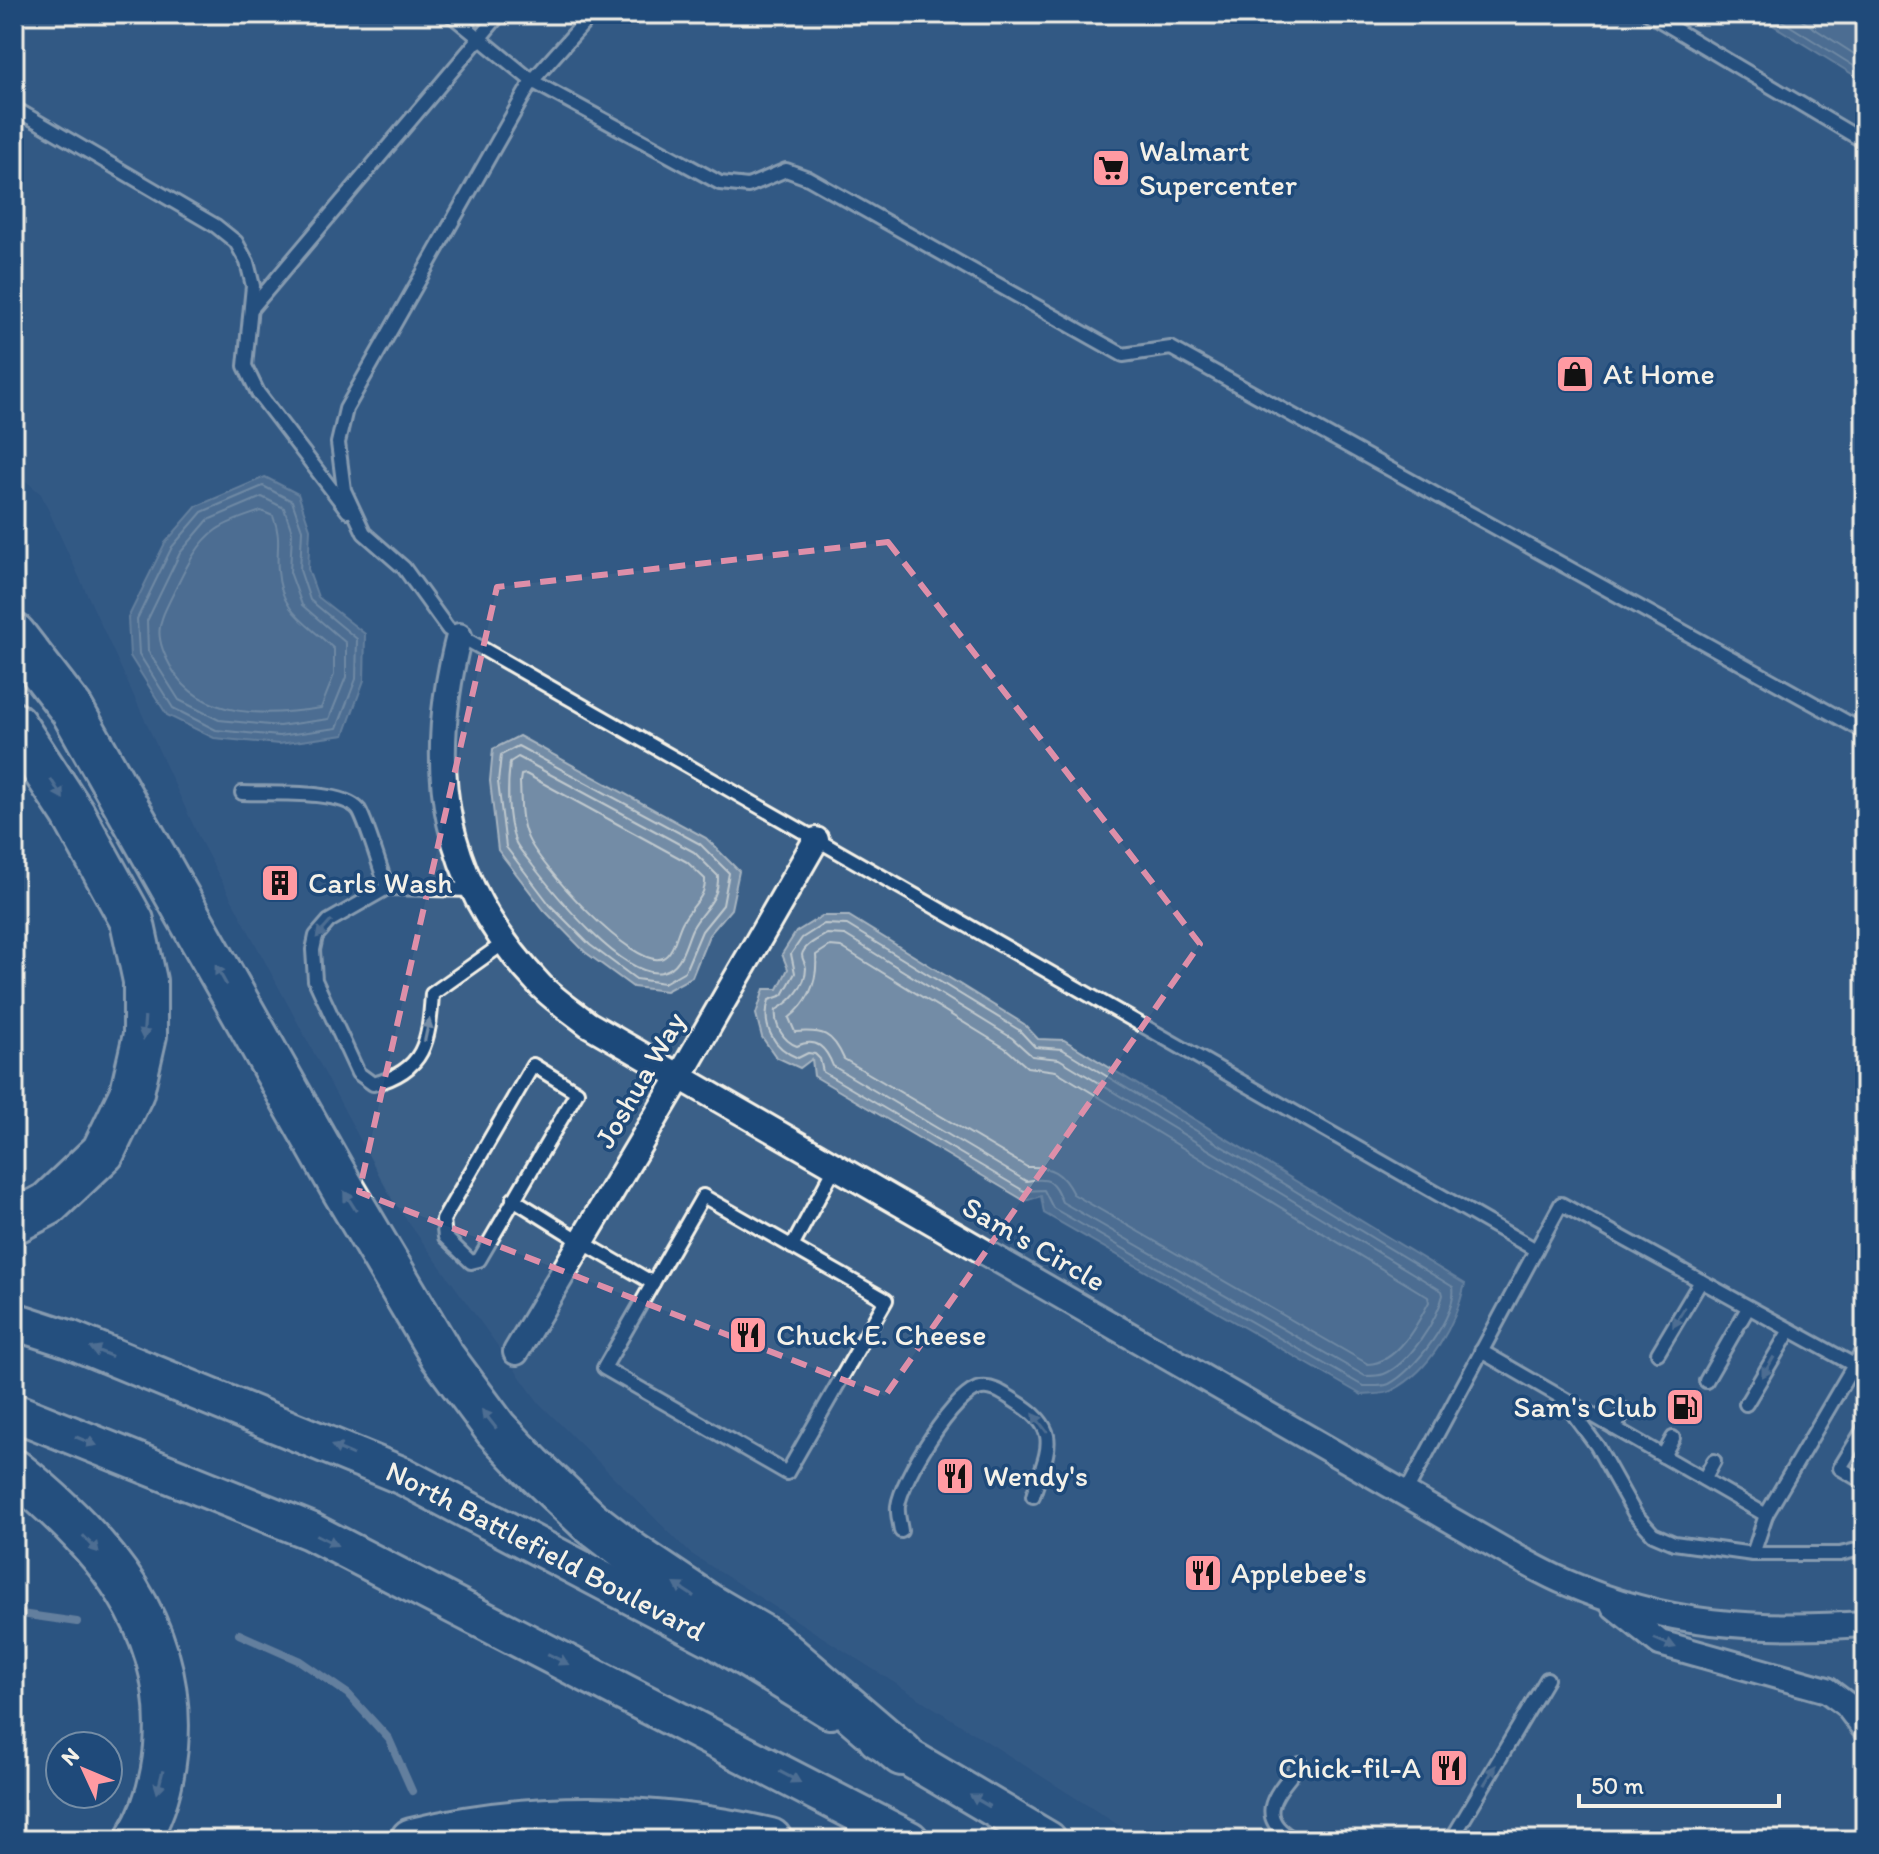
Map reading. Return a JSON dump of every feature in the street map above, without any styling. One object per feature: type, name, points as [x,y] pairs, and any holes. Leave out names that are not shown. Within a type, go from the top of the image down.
[{"type":"highway","points":[[14,635],[72,710],[410,1305],[442,1356],[496,1429],[589,1521],[671,1581],[770,1641],[902,1754]]},
{"type":"highway","points":[[14,724],[73,814],[132,921],[145,981],[145,1035],[132,1092],[103,1152],[48,1204],[14,1222]]},
{"type":"highway","points":[[14,1471],[66,1518],[114,1569],[147,1623],[166,1696],[164,1764],[157,1795],[137,1840]]},
{"type":"highway","points":[[412,1840],[473,1829],[570,1819],[668,1824],[770,1840]]},
{"type":"main road","name":"North Battlefield Boulevard","points":[[14,1321],[69,1339],[403,1476],[716,1640],[1048,1840]]},
{"type":"main road","points":[[14,1412],[310,1531],[910,1840]]},
{"type":"street","name":"Sam's Circle","points":[[459,636],[443,717],[443,775],[449,827],[473,890],[504,943],[543,988],[588,1024],[1405,1494],[1564,1582],[1642,1609],[1709,1624],[1772,1628],[1865,1624]]},
{"type":"street","name":"Joshua Way","points":[[516,1352],[816,840]]},
{"type":"street","points":[[1603,1597],[1660,1643],[1827,1690],[1847,1705],[1865,1729]]},
{"type":"lane","points":[[450,14],[532,81],[720,183],[748,186],[786,170],[808,178],[1123,355],[1171,348],[1865,732]]},
{"type":"lane","points":[[252,308],[500,14]]},
{"type":"lane","points":[[364,533],[344,490],[338,443],[346,409],[532,81],[592,14]]},
{"type":"lane","points":[[1649,14],[1865,142]]},
{"type":"lane","points":[[14,108],[216,226],[236,242],[247,262],[253,286],[245,366],[258,393],[364,533],[404,568],[448,629],[1536,1250]]},
{"type":"lane","points":[[242,793],[327,796],[358,809],[387,888]]},
{"type":"lane","points":[[473,890],[387,888],[329,921],[316,936],[313,950],[315,980],[358,1073],[373,1084],[396,1079],[420,1054],[429,1031],[432,994],[504,943]]},
{"type":"lane","points":[[533,1065],[577,1092],[513,1199],[479,1260],[471,1262],[445,1237],[443,1220],[533,1065]]},
{"type":"lane","points":[[792,1247],[835,1167]]},
{"type":"lane","points":[[703,1196],[886,1300],[787,1473],[604,1368],[653,1283],[703,1196]]},
{"type":"lane","points":[[513,1199],[653,1283]]},
{"type":"lane","points":[[1405,1494],[1561,1204],[1854,1365]]},
{"type":"lane","points":[[1658,1353],[1701,1281]]},
{"type":"lane","points":[[1706,1381],[1748,1308]]},
{"type":"lane","points":[[1746,1404],[1790,1330]]},
{"type":"lane","points":[[1753,1554],[1766,1515],[1865,1346]]},
{"type":"lane","points":[[1481,1351],[1766,1515]]},
{"type":"lane","points":[[901,1531],[897,1507],[906,1483],[953,1406],[966,1394],[982,1387],[996,1389],[1028,1409],[1041,1420],[1049,1434],[1033,1496]]},
{"type":"lane","points":[[1562,1398],[1597,1446],[1635,1514],[1653,1534],[1674,1543],[1753,1554],[1840,1554],[1865,1548]]},
{"type":"lane","points":[[1614,1428],[1625,1410]]},
{"type":"lane","points":[[1865,1427],[1840,1468],[1865,1483]]},
{"type":"lane","points":[[1663,1456],[1673,1438]]},
{"type":"lane","points":[[1704,1479],[1714,1461]]},
{"type":"lane","points":[[1448,1840],[1456,1832],[1547,1679]]},
{"type":"lane","points":[[1295,1840],[1280,1832],[1272,1815],[1272,1801],[1300,1764]]},
{"type":"highlighted area","points":[[888,542],[1200,944],[885,1396],[359,1192],[497,587]]},
{"type":"shaded area","points":[[14,14],[1865,14],[1865,1840],[1142,1840],[690,1553],[539,1403],[393,1201],[201,842],[41,494],[14,471]]},
{"type":"water","points":[[1755,14],[1865,14],[1865,82]]},
{"type":"water","points":[[265,477],[298,494],[310,529],[308,569],[318,597],[365,634],[364,680],[344,735],[279,744],[214,738],[167,715],[130,656],[128,618],[165,543],[197,506]]},
{"type":"water","points":[[519,736],[706,838],[739,871],[731,909],[709,935],[692,977],[666,991],[633,987],[585,952],[544,910],[498,850],[490,781],[493,749]]},
{"type":"water","points":[[822,916],[849,916],[1024,1024],[1038,1039],[1064,1040],[1465,1284],[1455,1315],[1440,1345],[1419,1371],[1393,1390],[1362,1395],[1044,1213],[1041,1196],[1025,1201],[814,1076],[812,1059],[800,1068],[776,1057],[762,1037],[756,1014],[764,989],[778,989],[788,969],[782,954],[796,932]]},
{"type":"waterway","points":[[14,1613],[77,1622]]},
{"type":"waterway","points":[[239,1634],[300,1661],[348,1694],[389,1739],[412,1791]]},
{"type":"place","name":"Walmart Supercenter","points":[[1111,168]]},
{"type":"place","name":"At Home","points":[[1575,374]]},
{"type":"place","name":"Carls Wash","points":[[280,883]]},
{"type":"place","name":"Chuck E. Cheese","points":[[748,1335]]},
{"type":"place","name":"Sam's Club","points":[[1685,1407]]},
{"type":"place","name":"Wendy's","points":[[955,1476]]},
{"type":"place","name":"Applebee's","points":[[1203,1573]]},
{"type":"place","name":"Chick-fil-A","points":[[1449,1768]]}]
